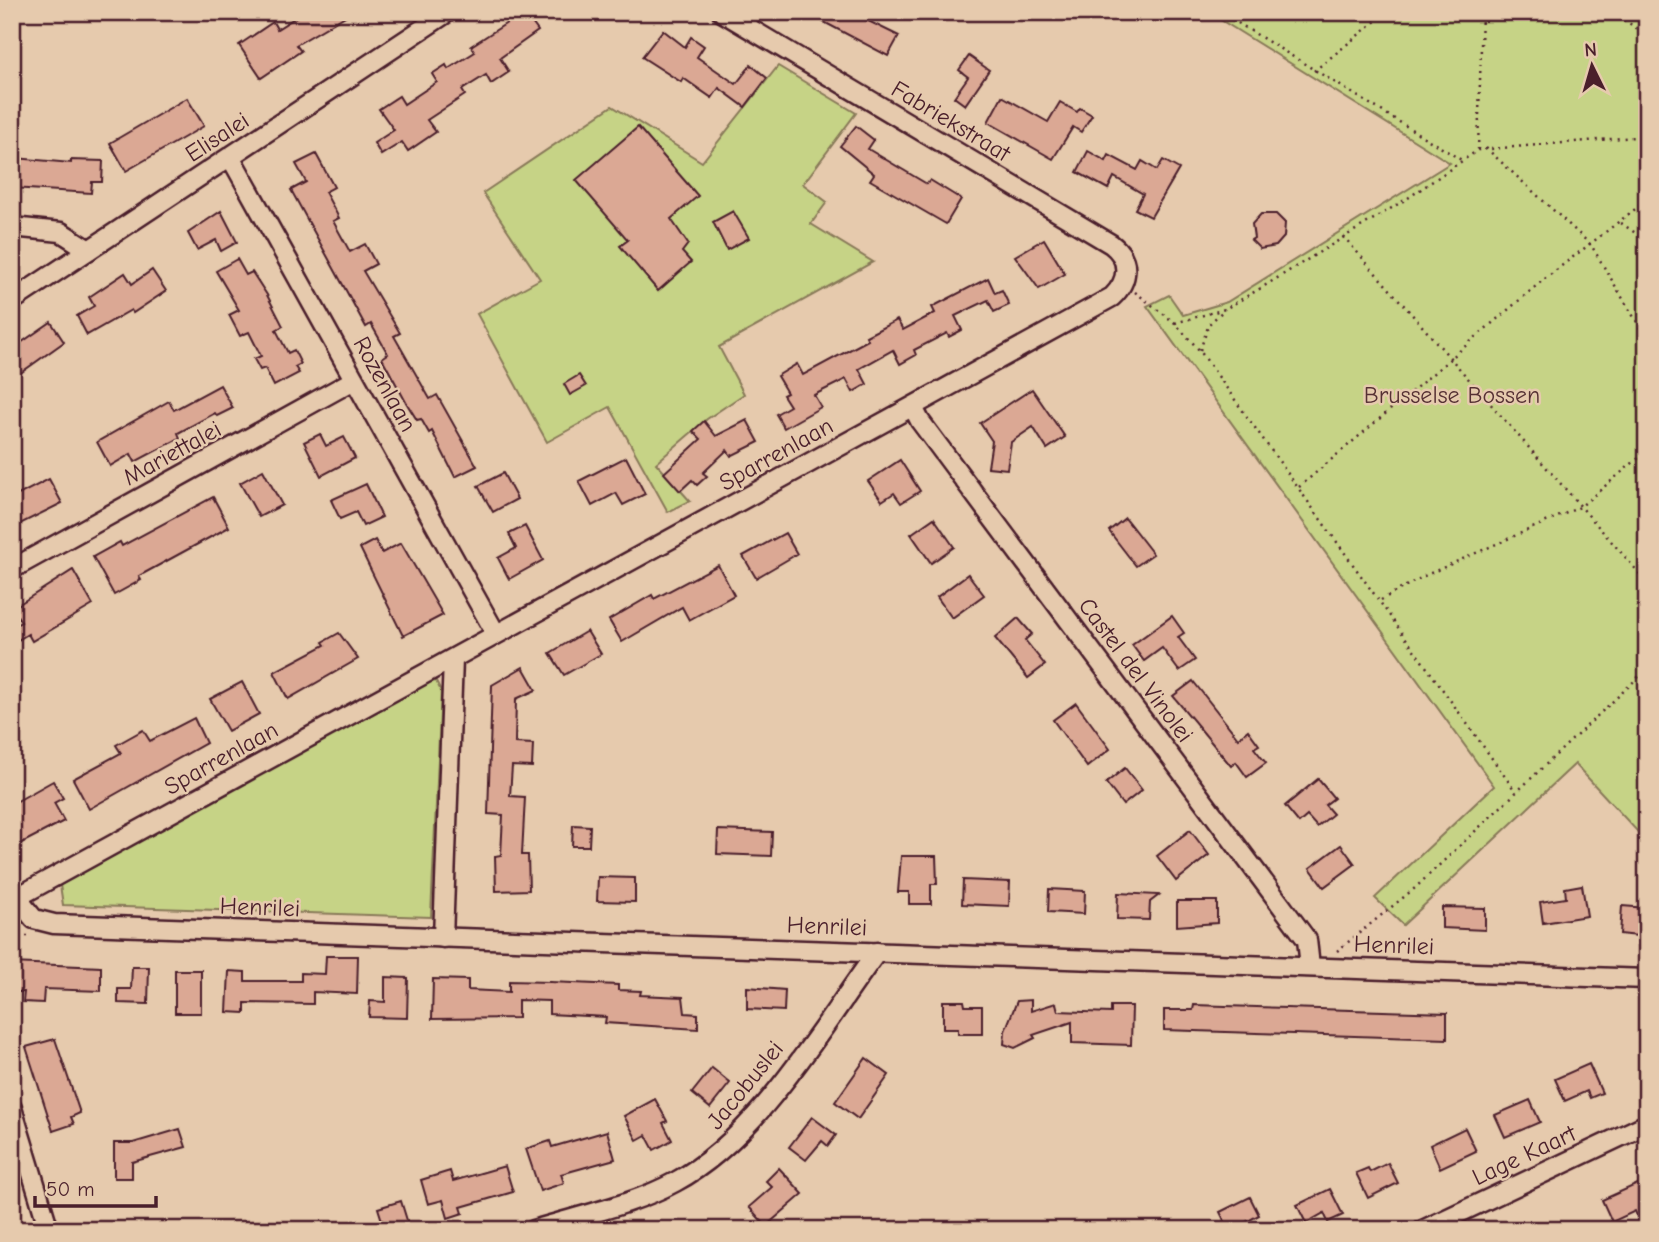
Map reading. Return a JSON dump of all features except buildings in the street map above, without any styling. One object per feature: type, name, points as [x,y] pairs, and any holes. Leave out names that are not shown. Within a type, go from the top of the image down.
[{"type":"street","name":"Elisalei","points":[[12,301],[448,12]]},
{"type":"street","name":"Fabriekstraat","points":[[722,12],[1111,244],[1125,261],[1125,278],[1120,290]]},
{"type":"street","name":"Rozenlaan","points":[[231,158],[496,634]]},
{"type":"street","points":[[12,227],[61,232],[89,250]]},
{"type":"street","name":"Sparrenlaan","points":[[14,899],[913,407],[1112,297],[1120,290]]},
{"type":"street","name":"Mariettalei","points":[[12,569],[354,380]]},
{"type":"street","name":"Castel del Vinolei","points":[[913,407],[920,421],[1307,940],[1310,967]]},
{"type":"street","points":[[443,938],[453,659]]},
{"type":"street","name":"Henrilei","points":[[14,899],[34,919],[54,924],[1647,979]]},
{"type":"street","name":"Jacobuslei","points":[[534,1230],[654,1192],[710,1160],[757,1116],[877,952]]},
{"type":"street","points":[[12,1108],[17,1146],[49,1230]]},
{"type":"street","name":"Lage Kaart","points":[[1423,1230],[1647,1124]]},
{"type":"path","points":[[1220,12],[1463,162]]},
{"type":"path","points":[[1314,71],[1387,12]]},
{"type":"path","points":[[1478,150],[1482,12]]},
{"type":"path","points":[[1612,12],[1647,35]]},
{"type":"path","points":[[1639,29],[1647,21]]},
{"type":"path","points":[[1200,351],[1202,336],[1209,324],[1224,309],[1408,198],[1478,150],[1647,135]]},
{"type":"path","points":[[1486,148],[1591,245],[1647,339]]},
{"type":"path","points":[[1299,488],[1542,281],[1647,200]]},
{"type":"path","points":[[1620,222],[1647,243]]},
{"type":"path","points":[[1343,236],[1647,582]]},
{"type":"path","points":[[1120,290],[1134,291],[1175,323],[1200,351],[1516,792]]},
{"type":"path","points":[[1175,323],[1224,309]]},
{"type":"path","points":[[1381,600],[1424,576],[1580,507],[1647,451]]},
{"type":"path","points":[[1310,967],[1344,947],[1415,888],[1647,669]]},
{"type":"green space","name":"Brusselse Bossen","points":[[1208,12],[1647,12],[1647,848],[1638,832],[1575,764],[1403,925],[1375,898],[1494,786],[1147,306],[1169,295],[1183,315],[1227,302],[1450,163]]},
{"type":"green space","points":[[778,66],[856,113],[803,184],[827,202],[811,224],[873,262],[719,347],[744,394],[707,419],[656,463],[690,501],[668,512],[610,407],[547,442],[477,314],[540,279],[483,193],[612,106],[702,162]]},
{"type":"green space","points":[[436,681],[441,691],[431,917],[63,905],[60,885],[426,683]]}]
